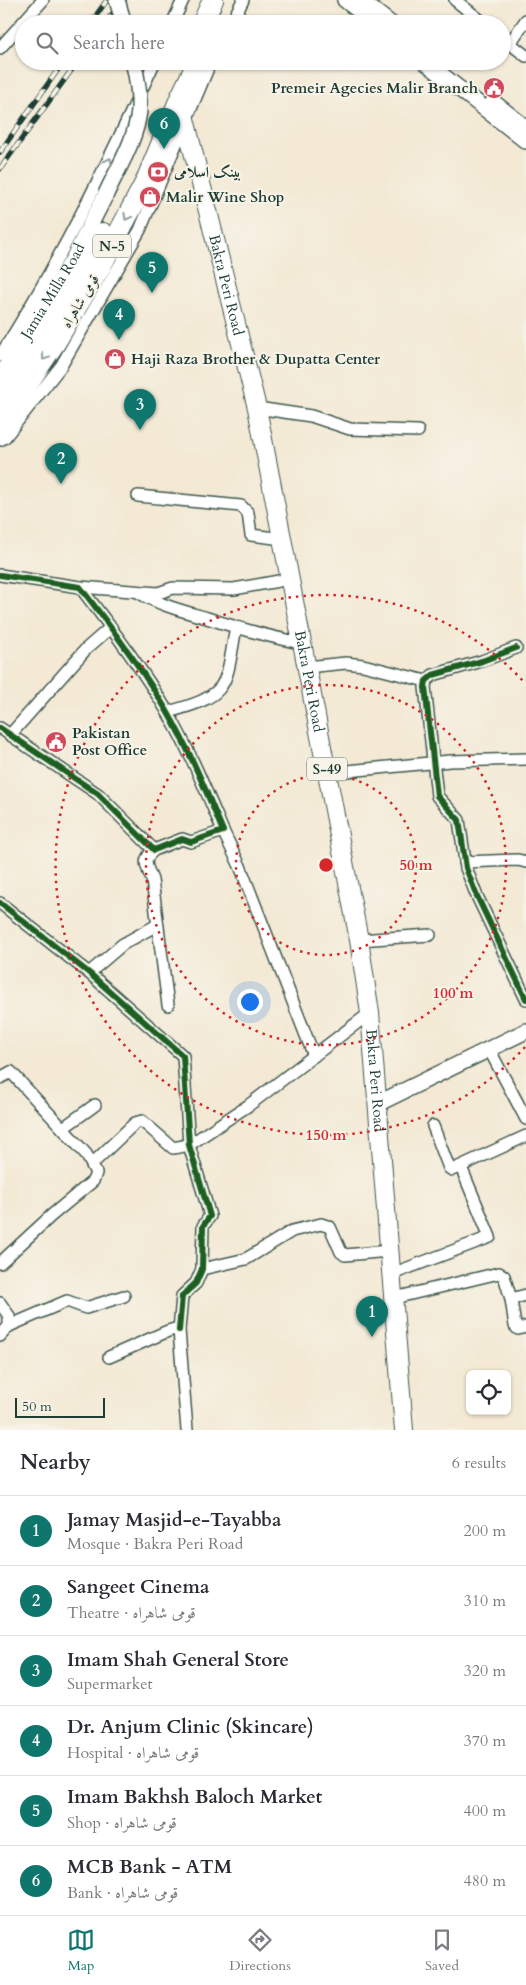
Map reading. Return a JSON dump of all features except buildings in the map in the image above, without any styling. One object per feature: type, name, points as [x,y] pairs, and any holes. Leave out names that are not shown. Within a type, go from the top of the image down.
[{"type":"highway","points":[[206,15],[213,0]]},
{"type":"highway","points":[[220,15],[227,0]]},
{"type":"highway","name":"قومی شاہراہ","points":[[0,399],[44,334],[90,256],[133,175],[180,70]]},
{"type":"highway","name":"قومی شاہراہ","points":[[2,422],[55,343],[101,266],[145,183],[194,70]]},
{"type":"main road","points":[[117,0],[121,15]]},
{"type":"main road","points":[[346,0],[365,15]]},
{"type":"main road","points":[[360,0],[379,15]]},
{"type":"main road","name":"Jamia Milla Road","points":[[0,377],[72,259],[106,194],[136,125],[139,111],[135,70]]},
{"type":"main road","points":[[435,70],[526,141]]},
{"type":"main road","points":[[452,70],[526,128]]},
{"type":"main road","name":"Bakra Peri Road","points":[[185,119],[257,408],[359,940],[370,1013],[404,1430]]},
{"type":"main road","points":[[377,1104],[526,1031]]},
{"type":"street","points":[[30,15],[43,0]]},
{"type":"street","points":[[176,15],[183,0]]},
{"type":"street","points":[[236,15],[244,0]]},
{"type":"street","points":[[455,0],[474,15]]},
{"type":"street","points":[[511,35],[526,20]]},
{"type":"street","points":[[0,48],[15,31]]},
{"type":"street","points":[[511,44],[526,56]]},
{"type":"street","points":[[0,356],[35,301],[104,172],[151,70]]},
{"type":"street","points":[[0,440],[5,437],[61,366],[140,230],[207,70]]},
{"type":"street","points":[[257,408],[311,416],[350,429],[418,430]]},
{"type":"street","points":[[138,496],[240,506],[248,513],[251,535],[282,538]]},
{"type":"street","points":[[0,575],[80,587],[158,593],[173,588],[234,589],[290,579]]},
{"type":"street","points":[[80,587],[127,647],[168,712],[196,767],[240,866],[314,1056]]},
{"type":"street","points":[[136,591],[152,601],[270,638],[301,643]]},
{"type":"street","points":[[111,627],[86,649],[5,732],[98,794],[154,850]]},
{"type":"street","points":[[168,712],[199,702],[222,687],[229,668],[236,627]]},
{"type":"street","points":[[426,681],[433,675],[482,661],[516,648]]},
{"type":"street","points":[[306,666],[346,663],[363,665],[426,681]]},
{"type":"street","points":[[426,681],[436,794],[459,820],[465,862],[476,894],[526,999]]},
{"type":"street","points":[[327,773],[433,762],[526,759]]},
{"type":"street","points":[[168,1005],[152,880],[145,860],[146,856],[154,850],[182,839],[191,842],[223,831]]},
{"type":"street","points":[[465,862],[518,860],[526,862]]},
{"type":"street","points":[[0,902],[89,973],[183,1056],[189,1145],[210,1216],[203,1226],[202,1269],[196,1283],[182,1296],[179,1330],[187,1430]]},
{"type":"street","points":[[89,973],[124,944],[157,926]]},
{"type":"street","points":[[359,940],[430,936]]},
{"type":"street","points":[[92,1164],[135,1123],[142,1121],[173,1148],[189,1145],[250,1105],[370,1013]]},
{"type":"street","points":[[489,1049],[526,1118]]},
{"type":"street","points":[[0,1078],[11,1072],[86,1154],[96,1173],[93,1181],[52,1214],[0,1263]]},
{"type":"street","points":[[64,1128],[95,1105]]},
{"type":"street","points":[[433,1126],[449,1168],[455,1170],[526,1136]]},
{"type":"street","points":[[392,1274],[490,1237],[461,1167]]},
{"type":"street","points":[[202,1269],[246,1259],[292,1231],[322,1224],[330,1227],[341,1252],[345,1254],[389,1252]]},
{"type":"street","points":[[394,1298],[499,1273],[504,1276],[511,1299],[514,1326],[518,1329],[526,1328]]},
{"type":"street","points":[[511,1299],[526,1295]]},
{"type":"street","points":[[0,1336],[8,1326],[67,1301],[86,1308],[124,1296]]},
{"type":"street","points":[[0,1303],[9,1316],[8,1326]]},
{"type":"street","points":[[109,1358],[168,1331],[179,1330]]},
{"type":"railway","points":[[96,15],[107,0]]},
{"type":"railway","points":[[112,15],[124,0]]},
{"type":"railway","points":[[0,152],[58,70]]},
{"type":"railway","points":[[0,169],[72,70]]},
{"type":"cycle path","points":[[0,575],[80,587],[147,679],[167,711],[190,755],[223,831],[191,842],[182,839],[154,850],[98,794],[0,728]]},
{"type":"cycle path","points":[[516,648],[482,661],[433,675],[426,681],[425,687],[437,796],[459,820],[466,868],[476,894],[526,999]]},
{"type":"cycle path","points":[[0,903],[89,973],[183,1056],[189,1145],[210,1216],[203,1226],[202,1269],[196,1283],[182,1296],[179,1330]]},
{"type":"place","name":"Premeir Agecies Malir Branch","points":[[494,88]]},
{"type":"place","name":"MCB Bank - ATM","points":[[164,149]]},
{"type":"place","name":"بینک اسلامی","points":[[158,172]]},
{"type":"place","name":"Malir Wine Shop","points":[[150,197]]},
{"type":"place","name":"Imam Bakhsh Baloch Market","points":[[152,293]]},
{"type":"place","name":"Dr. Anjum Clinic (Skincare)","points":[[119,340]]},
{"type":"place","name":"Haji Raza Brother & Dupatta Center","points":[[115,359]]},
{"type":"place","name":"Imam Shah General Store","points":[[140,430]]},
{"type":"place","name":"Sangeet Cinema","points":[[61,484]]},
{"type":"place","name":"Pakistan Post Office","points":[[56,742]]},
{"type":"place","name":"Jamay Masjid-e-Tayabba","points":[[372,1337]]}]
